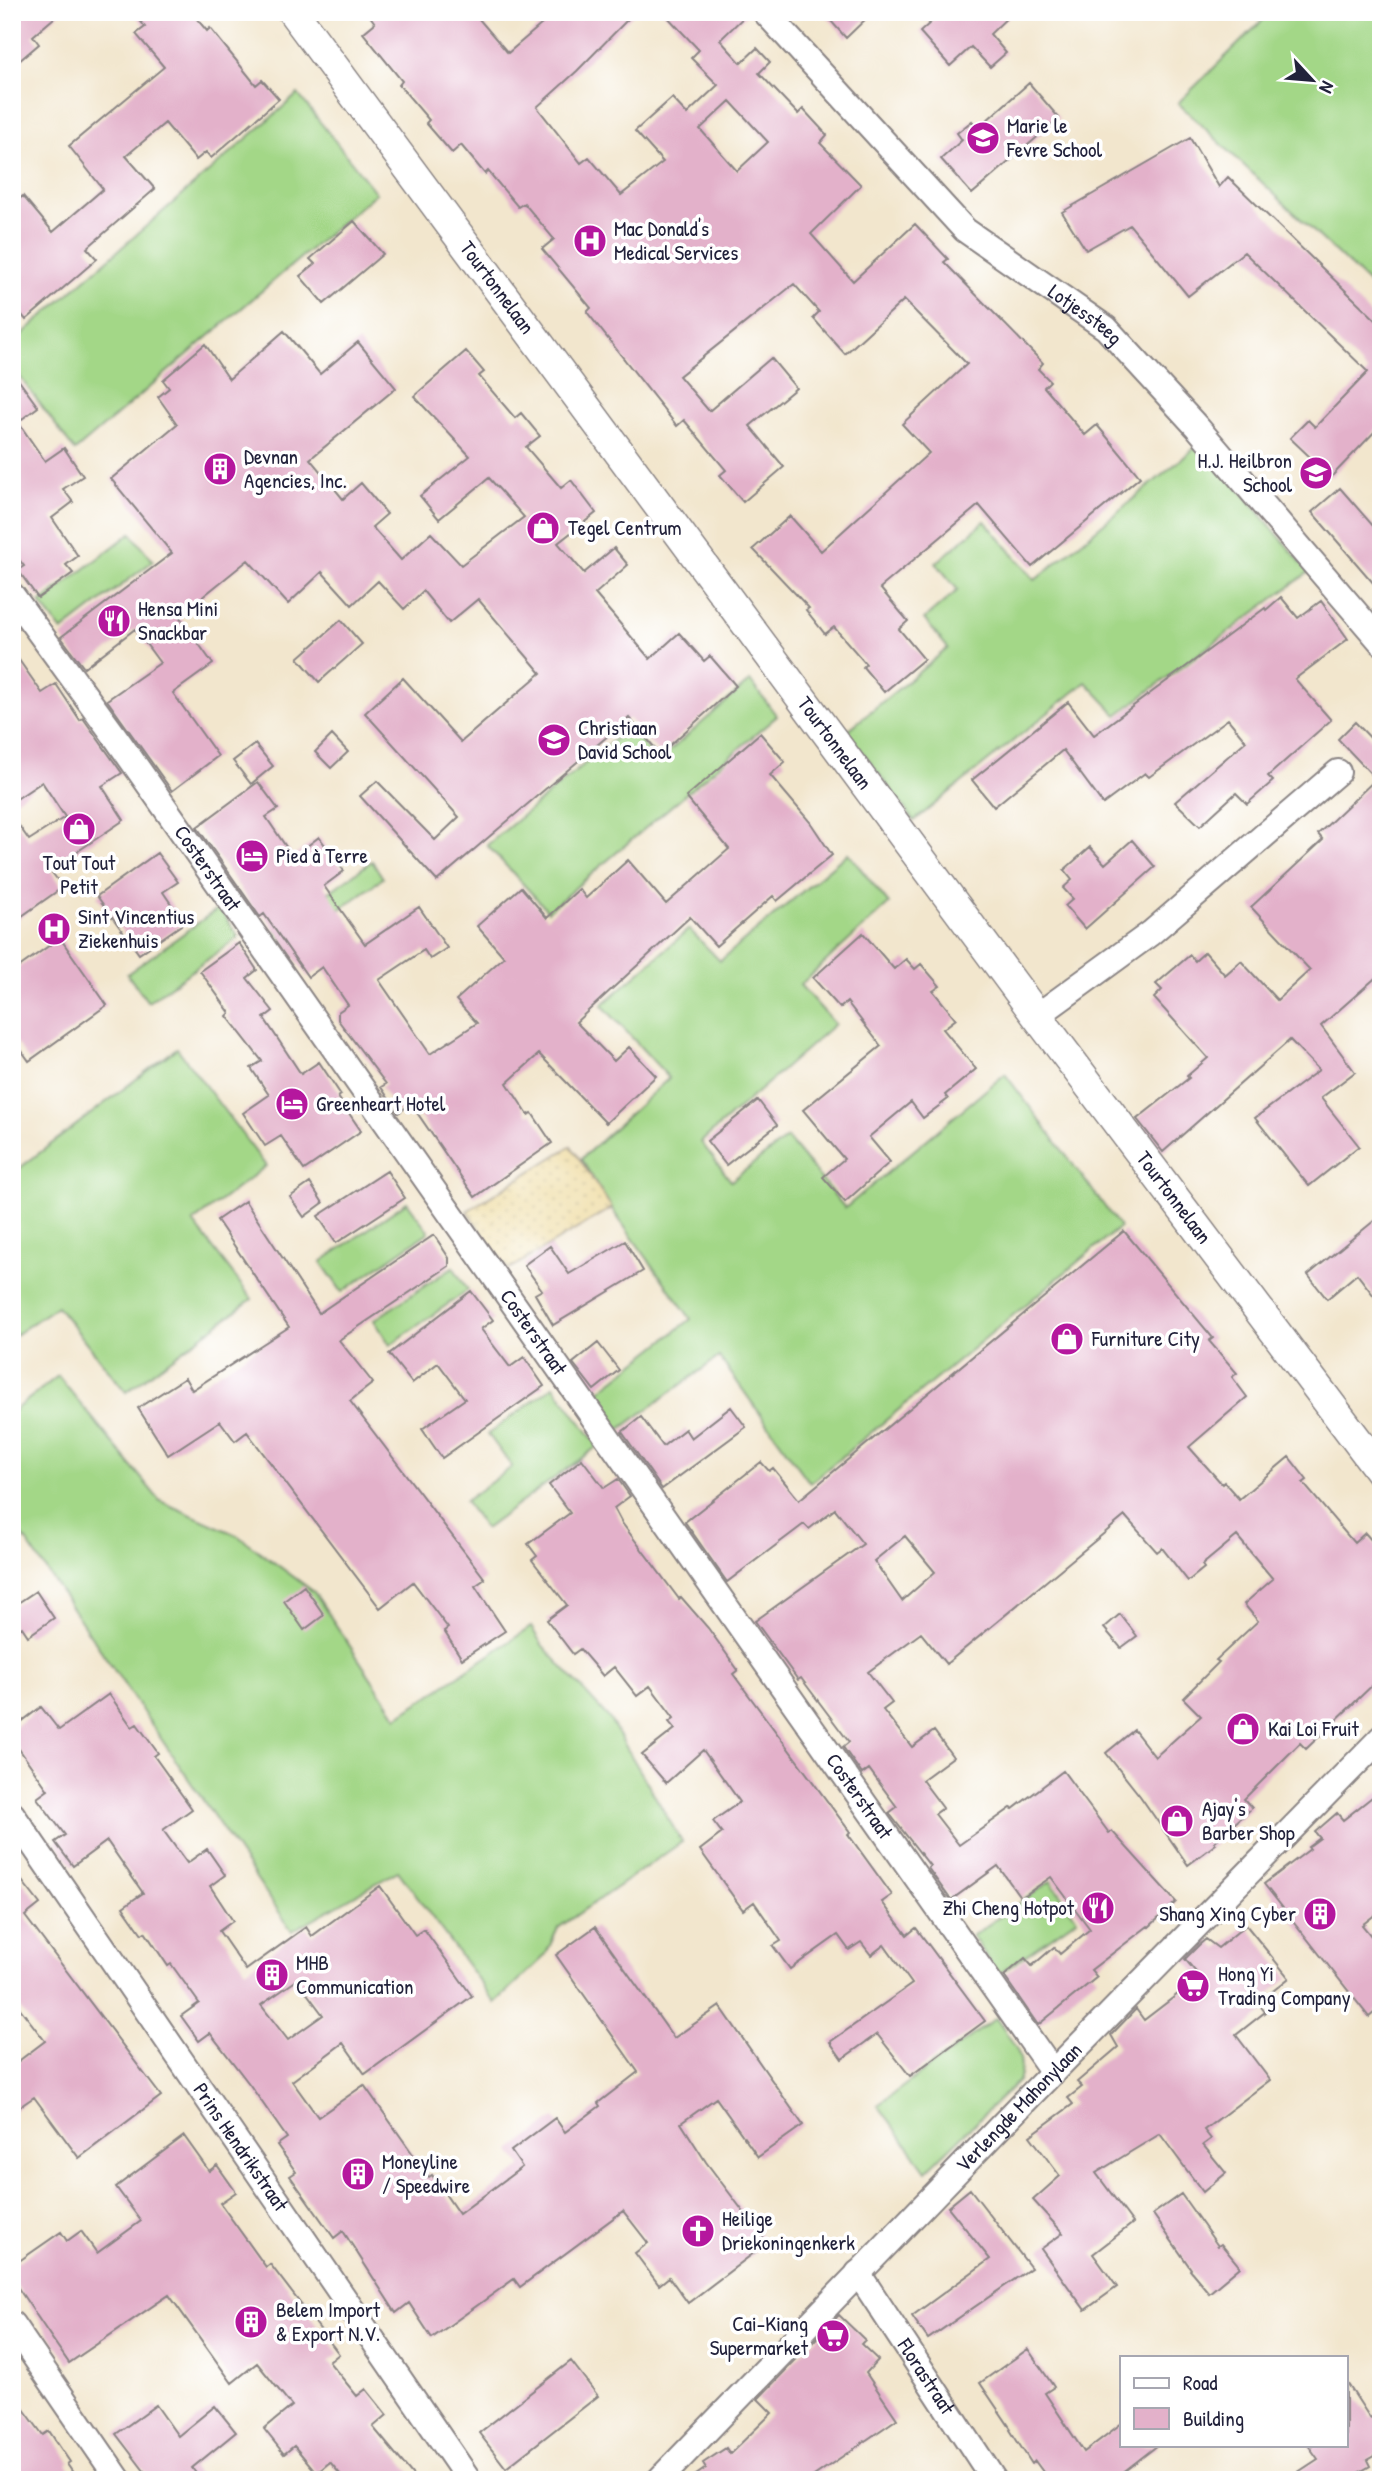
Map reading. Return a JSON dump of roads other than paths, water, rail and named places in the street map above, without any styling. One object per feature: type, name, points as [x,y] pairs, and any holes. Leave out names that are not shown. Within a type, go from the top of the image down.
[{"type":"street","name":"Tourtonnelaan","points":[[293,12],[1037,1016],[1381,1472]]},
{"type":"street","name":"Lotjessteeg","points":[[765,12],[965,229],[1106,328],[1197,427],[1381,642]]},
{"type":"street","name":"Costerstraat","points":[[12,595],[130,757],[1053,2072]]},
{"type":"street","points":[[1037,1016],[1151,933],[1338,772]]},
{"type":"street","name":"Verlengde Mahonylaan","points":[[659,2480],[1053,2072],[1381,1738]]},
{"type":"street","name":"Prins Hendrikstraat","points":[[12,1814],[469,2480]]},
{"type":"street","name":"Florastraat","points":[[858,2273],[994,2480]]},
{"type":"street","points":[[12,2324],[119,2480]]},
{"type":"place","name":"Marie le Fevre School","points":[[983,138]]},
{"type":"place","name":"Mac Donald's Medical Services","points":[[590,241]]},
{"type":"place","name":"Devnan Agencies, Inc.","points":[[220,469]]},
{"type":"place","name":"H.J. Heilbron School","points":[[1316,473]]},
{"type":"place","name":"Tegel Centrum","points":[[543,528]]},
{"type":"place","name":"Hensa Mini Snackbar","points":[[114,621]]},
{"type":"place","name":"Christiaan David School","points":[[554,740]]},
{"type":"place","name":"Tout Tout Petit","points":[[79,829]]},
{"type":"place","name":"Pied à Terre","points":[[252,856]]},
{"type":"place","name":"Sint Vincentius Ziekenhuis","points":[[54,929]]},
{"type":"place","name":"Greenheart Hotel","points":[[292,1104]]},
{"type":"place","name":"Furniture City","points":[[1067,1339]]},
{"type":"place","name":"Kai Loi Fruit","points":[[1243,1729]]},
{"type":"place","name":"Ajay's Barber Shop","points":[[1177,1821]]},
{"type":"place","name":"Zhi Cheng Hotpot","points":[[1098,1908]]},
{"type":"place","name":"Shang Xing Cyber","points":[[1320,1914]]},
{"type":"place","name":"MHB Communication","points":[[272,1975]]},
{"type":"place","name":"Hong Yi Trading Company","points":[[1193,1986]]},
{"type":"place","name":"Moneyline / Speedwire","points":[[358,2174]]},
{"type":"place","name":"Heilige Driekoningenkerk","points":[[698,2231]]},
{"type":"place","name":"Belem Import & Export N.V.","points":[[251,2322]]},
{"type":"place","name":"Cai-Kiang Supermarket","points":[[833,2336]]}]
